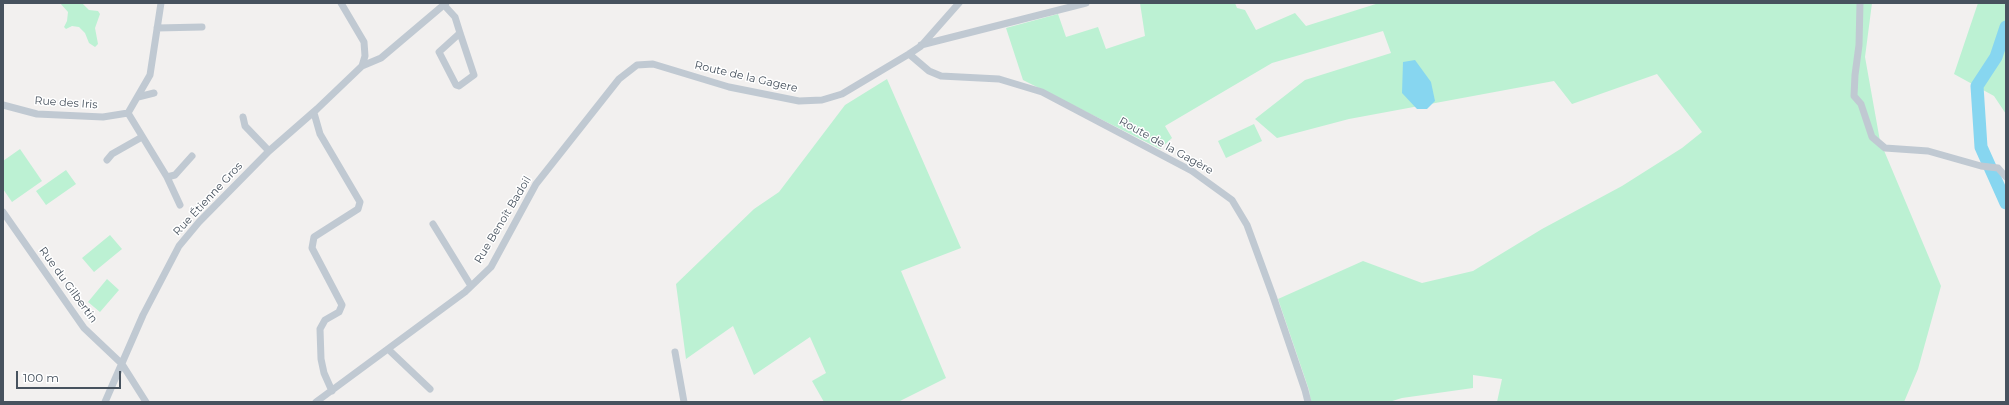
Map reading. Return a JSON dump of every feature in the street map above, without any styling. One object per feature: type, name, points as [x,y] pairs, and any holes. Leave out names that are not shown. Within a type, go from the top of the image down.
[{"type":"street","points":[[160,3],[150,75],[128,113],[167,177],[180,205]]},
{"type":"street","points":[[341,3],[364,42],[365,56],[362,66]]},
{"type":"street","points":[[921,46],[959,3]]},
{"type":"street","points":[[921,46],[1086,3]]},
{"type":"street","points":[[1860,3],[1859,45],[1854,96],[1861,104],[1872,137],[1886,148],[1928,151],[1981,166],[1998,168],[2006,177]]},
{"type":"street","points":[[362,66],[381,58],[445,4],[455,17],[474,75],[459,86],[456,85],[439,52],[460,33]]},
{"type":"street","points":[[157,28],[202,27]]},
{"type":"street","name":"Route de la Gagere","points":[[653,64],[662,68],[737,88],[799,101],[822,100],[842,94],[921,46]]},
{"type":"street","name":"Route de la Gagère","points":[[909,54],[929,71],[941,76],[999,79],[1042,92],[1192,171],[1232,200],[1240,212],[1249,232],[1278,310],[1308,402]]},
{"type":"street","name":"Rue Benoît Badoil","points":[[316,402],[389,350],[471,286],[491,267],[536,184],[618,80],[637,65],[653,64]]},
{"type":"street","name":"Rue Étienne Gros","points":[[105,402],[161,278],[179,246],[199,222],[269,151],[314,112],[362,66]]},
{"type":"street","points":[[138,97],[154,93]]},
{"type":"street","name":"Rue des Iris","points":[[3,105],[37,114],[103,117],[128,113]]},
{"type":"street","points":[[314,112],[320,134],[360,202],[358,209],[314,237],[312,248],[342,305],[339,312],[325,320],[320,329],[321,359],[324,373],[332,390]]},
{"type":"street","points":[[243,117],[245,126],[269,151]]},
{"type":"street","points":[[107,160],[112,154],[142,137]]},
{"type":"street","points":[[167,177],[175,175],[192,156]]},
{"type":"street","name":"Rue du Gilbertin","points":[[3,212],[6,221],[84,328],[122,364],[146,402]]},
{"type":"street","points":[[433,224],[471,286]]},
{"type":"street","points":[[389,350],[430,389]]},
{"type":"street","points":[[675,352],[684,402]]},
{"type":"green space","points":[[60,3],[82,3],[89,10],[98,11],[100,14],[95,28],[98,44],[95,47],[89,43],[85,33],[79,27],[72,26],[66,29],[64,27],[67,21],[68,12]]},
{"type":"green space","points":[[1140,3],[1235,3],[1237,8],[1245,10],[1256,30],[1295,13],[1306,26],[1379,3],[1872,3],[1865,57],[1880,141],[1941,286],[1918,369],[1904,402],[1497,402],[1502,379],[1473,375],[1473,388],[1402,398],[1389,402],[1311,402],[1309,390],[1278,299],[1363,261],[1422,283],[1473,271],[1542,229],[1622,186],[1682,148],[1702,132],[1657,74],[1572,104],[1554,81],[1349,119],[1277,138],[1255,119],[1305,80],[1391,53],[1383,31],[1272,63],[1165,126],[1172,138],[1160,149],[1023,80],[1006,28],[1058,14],[1066,37],[1098,27],[1106,49],[1145,36]]},
{"type":"green space","points":[[1978,3],[2006,3],[2006,114],[1994,96],[1954,74]]},
{"type":"green space","points":[[887,79],[961,248],[901,271],[946,378],[898,402],[824,402],[812,381],[826,373],[810,337],[754,375],[733,326],[686,359],[676,284],[754,209],[779,192],[845,105]]},
{"type":"green space","points":[[1254,124],[1262,141],[1226,158],[1218,141]]},
{"type":"green space","points":[[20,149],[42,181],[12,202],[3,189],[3,161]]},
{"type":"green space","points":[[66,170],[76,184],[46,205],[36,191]]},
{"type":"green space","points":[[110,235],[122,249],[94,272],[82,258]]},
{"type":"green space","points":[[107,279],[119,290],[100,312],[88,302]]},
{"type":"water","points":[[1415,60],[1431,82],[1435,101],[1427,109],[1417,109],[1402,93],[1403,62]]},
{"type":"waterway","points":[[2006,27],[1996,57],[1977,86],[1981,147],[2006,203]]}]
